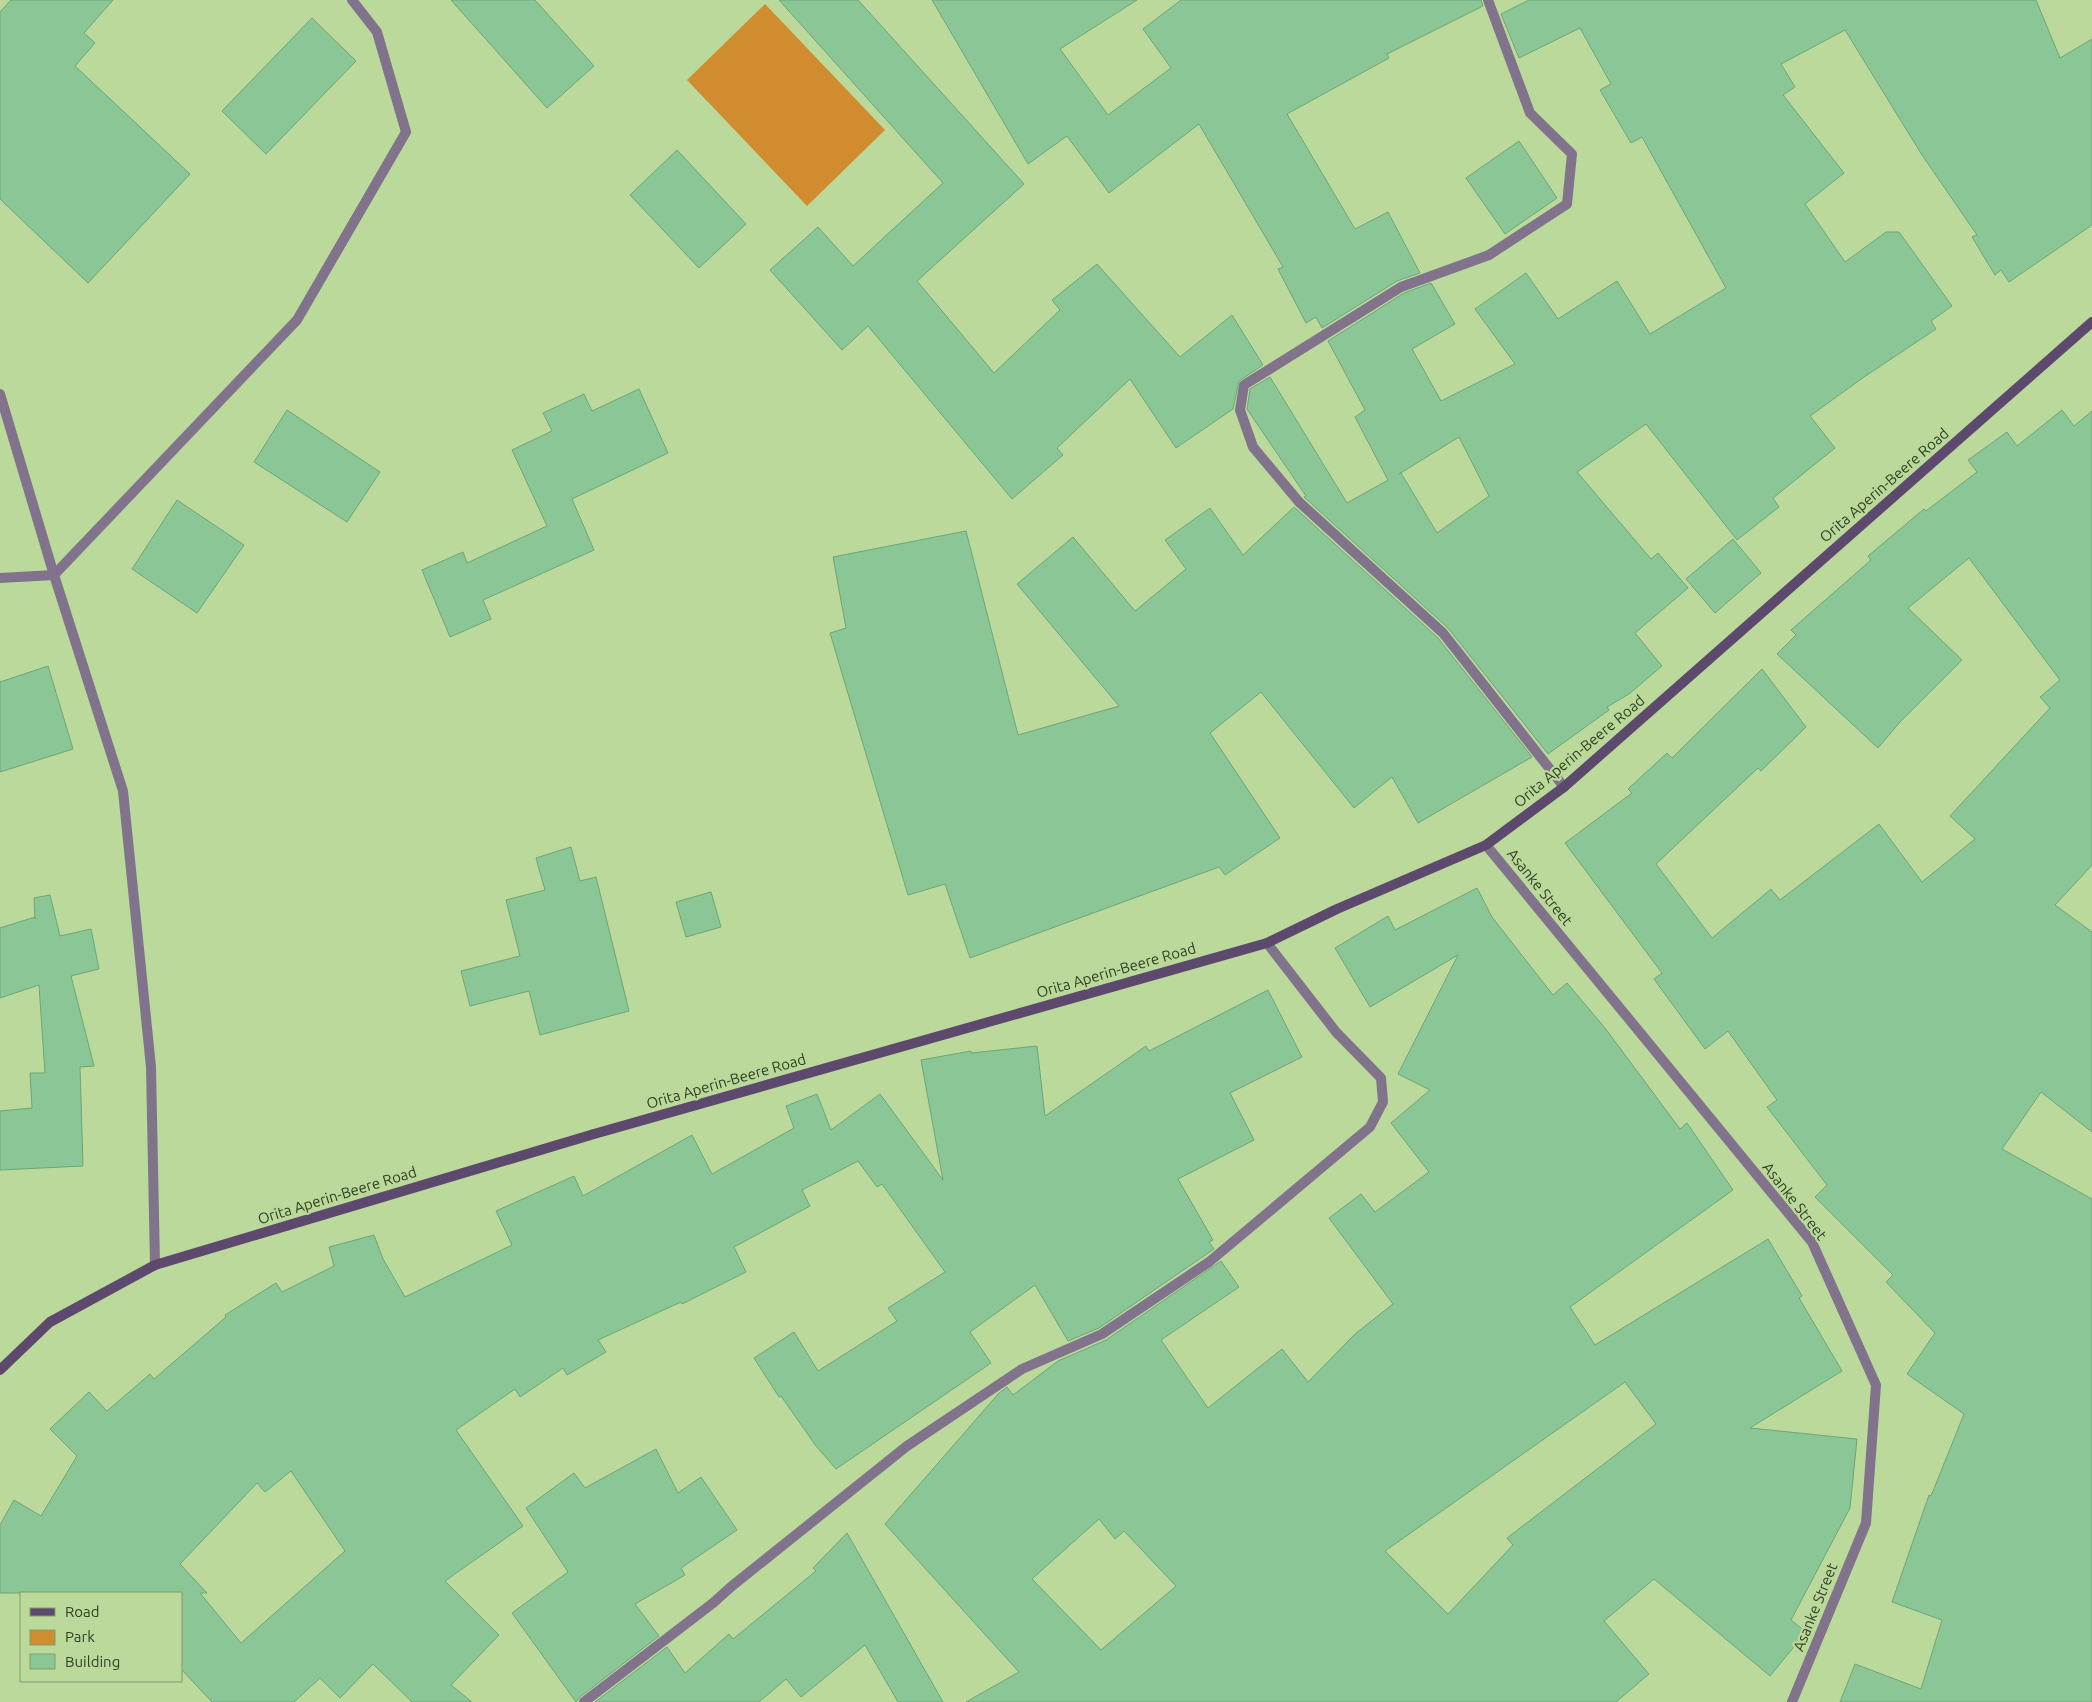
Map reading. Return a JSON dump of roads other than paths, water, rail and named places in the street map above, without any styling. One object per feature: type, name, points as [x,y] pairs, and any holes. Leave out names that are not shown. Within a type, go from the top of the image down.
[{"type":"main road","name":"Orita Aperin-Beere Road","points":[[0,1370],[50,1322],[155,1264],[594,1134],[1267,943],[1336,909],[1486,845],[1564,787],[2092,322]]},
{"type":"street","points":[[0,578],[54,575],[297,320],[406,132],[377,32],[352,0]]},
{"type":"street","points":[[1488,0],[1530,112],[1572,154],[1567,204],[1489,255],[1401,288],[1244,385],[1240,410],[1253,447],[1299,502],[1443,633],[1564,787]]},
{"type":"street","points":[[0,394],[54,575],[123,791],[151,1067],[155,1264]]},
{"type":"street","name":"Asanke Street","points":[[1486,845],[1812,1242],[1876,1385],[1866,1523],[1792,1702]]},
{"type":"street","points":[[584,1702],[713,1603],[907,1446],[1022,1369],[1102,1334],[1209,1262],[1226,1250],[1370,1126],[1383,1102],[1381,1078],[1336,1032],[1267,943]]}]
